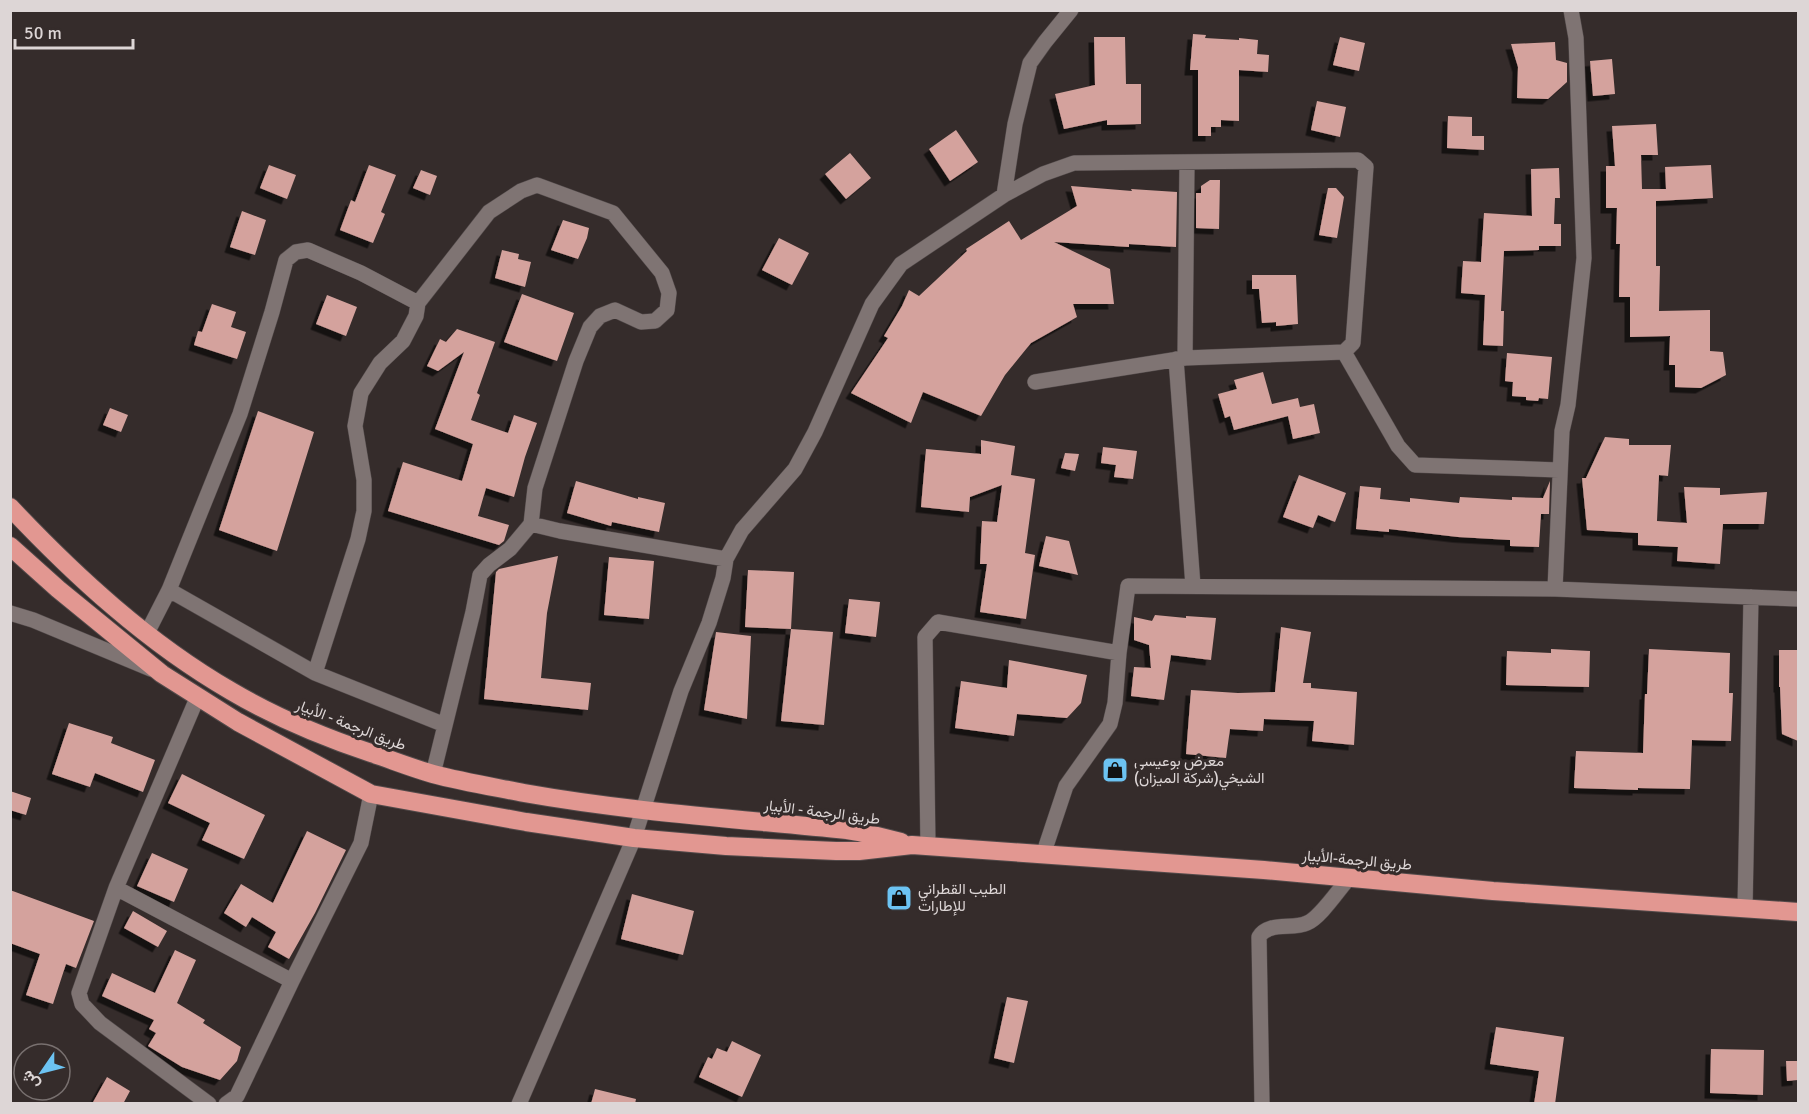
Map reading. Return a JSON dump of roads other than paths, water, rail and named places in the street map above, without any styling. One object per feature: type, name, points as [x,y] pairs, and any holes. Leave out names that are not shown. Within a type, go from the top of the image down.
[{"type":"highway","name":"طريق الرجمة - الأبيار","points":[[10,507],[86,583],[196,670],[269,712],[332,740],[433,774],[564,800],[642,811],[856,832],[920,846]]},
{"type":"highway","name":"طريق الرجمة - الأبيار","points":[[10,546],[58,590],[162,674],[238,722],[371,794],[526,822],[634,838],[726,846],[836,851],[920,846]]},
{"type":"highway","name":"طريق الرجمة-الأبيار","points":[[920,846],[1264,870],[1493,891],[1798,912]]},
{"type":"street","points":[[1004,195],[1015,124],[1030,63],[1071,10]]},
{"type":"street","points":[[1555,589],[1562,431],[1568,405],[1584,258],[1576,38],[1571,10]]},
{"type":"street","points":[[519,1104],[634,838],[681,691],[709,623],[726,560],[742,530],[795,470],[815,432],[872,304],[901,264],[1004,195],[1043,174],[1074,163],[1358,160],[1366,167],[1353,343],[1344,352],[1181,359],[1035,382]]},
{"type":"street","points":[[1187,163],[1181,359],[1193,586]]},
{"type":"street","points":[[315,673],[358,539],[364,511],[364,480],[355,426],[360,393],[380,363],[403,341],[416,316],[418,303],[489,212],[521,191],[537,185],[613,213],[662,273],[669,293],[668,310],[655,321],[640,322],[615,310],[600,316],[590,327],[576,362],[535,488],[531,524],[510,549],[480,575],[433,774]]},
{"type":"street","points":[[147,633],[169,590],[240,414],[286,261],[296,252],[308,250],[361,273],[418,303]]},
{"type":"street","points":[[1344,352],[1398,446],[1415,465],[1559,470]]},
{"type":"street","points":[[531,524],[726,560]]},
{"type":"street","points":[[1043,855],[1066,786],[1110,724],[1115,703],[1128,586],[1555,589],[1798,599]]},
{"type":"street","points":[[169,590],[315,673],[445,725]]},
{"type":"street","points":[[1745,909],[1751,597]]},
{"type":"street","points":[[10,613],[33,620],[162,674]]},
{"type":"street","points":[[920,846],[925,636],[938,622],[1119,653]]},
{"type":"street","points":[[198,696],[117,888],[79,993],[82,1004],[100,1023],[209,1104]]},
{"type":"street","points":[[226,1104],[237,1096],[361,843],[371,794]]},
{"type":"street","points":[[1262,1104],[1259,937],[1266,929],[1303,925],[1315,919],[1349,878]]},
{"type":"street","points":[[117,888],[292,981]]},
{"type":"place","name":"معرض بوعيسى الشيخي(شركة الميزان)","points":[[1115,770]]},
{"type":"place","name":"الطيب القطراني للإطارات","points":[[899,898]]}]
